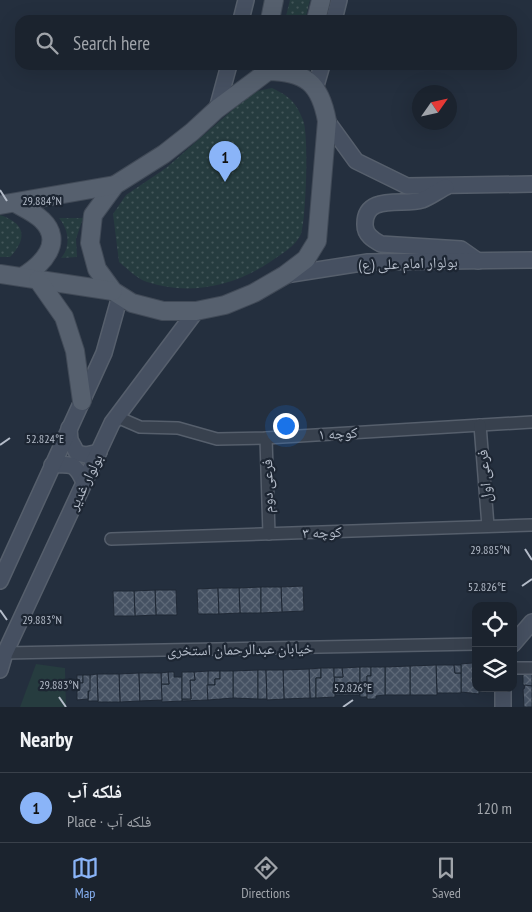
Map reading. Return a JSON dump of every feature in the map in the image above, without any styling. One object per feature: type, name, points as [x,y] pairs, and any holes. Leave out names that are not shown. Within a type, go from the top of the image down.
[{"type":"main road","points":[[271,15],[274,0]]},
{"type":"main road","points":[[317,15],[321,0]]},
{"type":"main road","points":[[268,71],[303,71],[323,102],[327,121],[317,241],[306,259],[285,275],[225,305],[196,311],[163,311],[132,303],[116,293],[97,269],[90,243],[93,214],[115,185],[164,154],[192,132],[257,73],[268,71]]},
{"type":"main road","points":[[8,204],[115,185]]},
{"type":"main road","points":[[8,204],[42,220],[51,232],[48,255],[36,268],[30,279]]},
{"type":"main road","points":[[0,274],[116,293]]},
{"type":"main road","points":[[30,279],[64,317],[75,351],[82,401]]},
{"type":"street","points":[[242,15],[246,0]]},
{"type":"street","points":[[335,15],[339,0]]},
{"type":"street","points":[[217,109],[228,70]]},
{"type":"street","points":[[316,89],[321,70]]},
{"type":"street","points":[[327,121],[356,161],[407,186],[532,184]]},
{"type":"street","points":[[448,185],[421,200],[392,201],[377,205],[371,209],[365,219],[365,229],[374,241],[381,244],[461,249],[478,261]]},
{"type":"street","name":"بولوار امام علی (ع)","points":[[285,275],[368,262],[532,260]]},
{"type":"street","points":[[0,581],[104,352],[116,293]]},
{"type":"street","name":"بولوار غدیر","points":[[0,670],[5,653],[112,424],[196,311]]},
{"type":"street","name":"کوچه ۱","points":[[117,416],[140,427],[178,428],[217,439],[266,438],[532,422]]},
{"type":"street","name":"فرعی اول","points":[[480,425],[488,526]]},
{"type":"street","points":[[70,428],[70,440],[78,453],[86,455],[99,452]]},
{"type":"street","name":"فرعی دوم","points":[[266,438],[268,534]]},
{"type":"street","points":[[52,465],[69,464],[77,469],[84,482]]},
{"type":"street","name":"کوچه ۳","points":[[111,539],[532,525]]},
{"type":"street","points":[[517,639],[532,622]]},
{"type":"street","name":"خیابان عبدالرحمان استخری","points":[[5,653],[472,644]]},
{"type":"street","points":[[517,668],[532,668]]},
{"type":"street","points":[[503,692],[504,707]]},
{"type":"green space","points":[[290,0],[310,0],[306,15],[286,15]]},
{"type":"green space","points":[[272,88],[295,104],[305,128],[305,195],[303,226],[298,239],[287,250],[270,262],[226,283],[195,288],[179,288],[143,281],[119,262],[113,214],[126,195],[166,168],[253,92]]},
{"type":"green space","points":[[0,215],[15,222],[21,232],[20,244],[10,257],[0,257]]},
{"type":"green space","points":[[59,218],[83,218],[76,239],[77,257],[61,258],[66,249],[68,238]]},
{"type":"green space","points":[[36,664],[65,668],[66,707],[20,707]]},
{"type":"building","points":[[303,586],[304,611],[282,612],[281,587]]},
{"type":"building","points":[[261,587],[261,613],[240,613],[239,588]]},
{"type":"building","points":[[261,587],[281,587],[282,612],[261,613]]},
{"type":"building","points":[[218,588],[219,614],[198,614],[197,589]]},
{"type":"building","points":[[218,588],[239,588],[240,613],[219,614]]},
{"type":"building","points":[[155,590],[176,590],[177,615],[156,615]]},
{"type":"building","points":[[155,590],[156,615],[135,616],[134,591]]},
{"type":"building","points":[[113,591],[134,591],[135,616],[114,616]]},
{"type":"building","points":[[472,663],[472,692],[479,692],[479,694],[461,692],[461,664]]},
{"type":"building","points":[[436,665],[454,665],[455,673],[461,673],[461,693],[437,693]]},
{"type":"building","points":[[436,665],[437,695],[410,695],[410,666]]},
{"type":"building","points":[[454,665],[461,665],[461,673],[455,673]]},
{"type":"building","points":[[410,666],[410,695],[385,695],[385,667]]},
{"type":"building","points":[[360,667],[360,695],[335,695],[334,677],[343,677],[342,668]]},
{"type":"building","points":[[360,667],[371,667],[371,676],[367,676],[368,697],[360,697]]},
{"type":"building","points":[[371,667],[385,667],[385,695],[376,696],[376,699],[367,699],[367,676],[371,676]]},
{"type":"building","points":[[321,668],[321,678],[316,678],[316,698],[310,698],[309,669]]},
{"type":"building","points":[[321,668],[334,668],[335,697],[316,698],[316,678],[321,678]]},
{"type":"building","points":[[334,668],[342,668],[343,677],[334,677]]},
{"type":"building","points":[[309,669],[310,698],[284,699],[283,670]]},
{"type":"building","points":[[258,670],[258,699],[233,698],[233,671]]},
{"type":"building","points":[[258,670],[266,670],[267,699],[258,699]]},
{"type":"building","points":[[266,670],[283,670],[284,699],[267,700]]},
{"type":"building","points":[[208,671],[220,671],[220,679],[215,679],[215,685],[207,685]]},
{"type":"building","points":[[208,671],[208,700],[182,701],[182,699],[191,699],[190,680],[195,680],[194,672]]},
{"type":"building","points":[[220,671],[233,671],[233,698],[208,700],[207,685],[215,685],[215,679],[220,679]]},
{"type":"building","points":[[168,672],[174,672],[174,677],[182,677],[182,701],[162,702],[161,684],[169,684]]},
{"type":"building","points":[[168,672],[169,684],[161,684],[161,673]]},
{"type":"building","points":[[182,672],[194,672],[195,680],[190,680],[191,699],[182,699]]},
{"type":"building","points":[[139,673],[140,701],[120,702],[119,674]]},
{"type":"building","points":[[139,673],[161,673],[162,700],[140,701]]},
{"type":"building","points":[[523,673],[532,674],[532,686],[523,685]]},
{"type":"building","points":[[97,674],[119,674],[120,702],[98,702]]},
{"type":"building","points":[[97,674],[98,701],[88,701],[90,675]]},
{"type":"building","points":[[77,675],[83,675],[83,683],[77,683]]},
{"type":"building","points":[[83,675],[90,675],[90,691],[88,691],[88,699],[77,700],[77,683],[83,683]]},
{"type":"building","points":[[525,685],[532,686],[532,707],[524,707],[523,689]]},
{"type":"place","name":"فلکه آب","points":[[225,182]]}]
